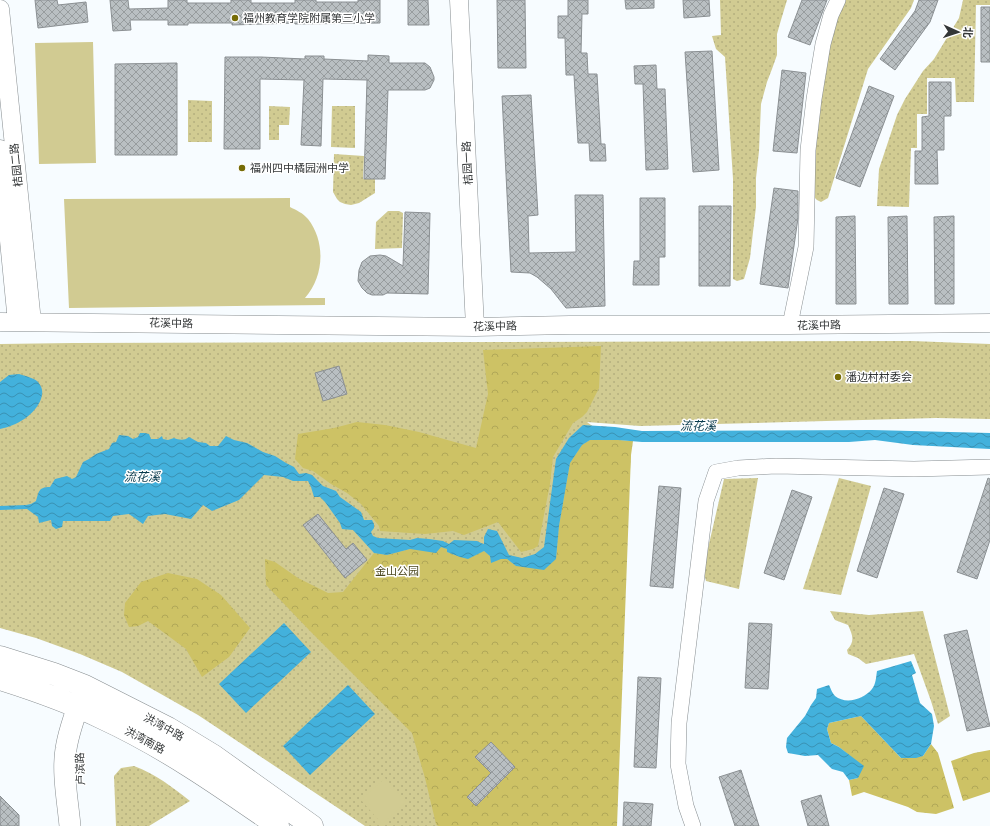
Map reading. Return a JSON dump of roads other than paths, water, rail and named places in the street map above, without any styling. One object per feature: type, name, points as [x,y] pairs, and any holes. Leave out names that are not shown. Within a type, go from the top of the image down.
[{"type":"main road","name":"洪湾中路","points":[[0,657],[54,674],[92,689],[168,728],[214,756],[312,826]]},
{"type":"main road","name":"洪湾南路","points":[[0,679],[47,694],[102,717],[172,755],[222,787],[278,826]]},
{"type":"main road","points":[[70,826],[65,768],[68,738],[92,689]]},
{"type":"main road","name":"卢滨路","points":[[83,710],[82,732],[78,757],[83,826]]},
{"type":"street","name":"桔园一路","points":[[459,0],[475,327]]},
{"type":"street","points":[[790,325],[806,246],[808,150],[823,44],[831,15],[838,0]]},
{"type":"street","name":"桔园二路","points":[[0,9],[16,322]]},
{"type":"street","name":"桔园二路","points":[[0,149],[16,322]]},
{"type":"street","name":"花溪中路","points":[[16,322],[475,327],[577,325],[990,323]]},
{"type":"street","points":[[693,826],[686,806],[678,764],[679,723],[706,501],[716,472],[738,468],[776,466],[914,469],[990,467]]},
{"type":"water","points":[[19,374],[32,378],[38,382],[42,390],[41,399],[30,415],[6,428],[0,429],[0,382],[9,375]]},
{"type":"water","name":"流花溪","points":[[583,425],[615,427],[642,431],[872,430],[990,433],[990,449],[913,445],[875,440],[849,442],[642,442],[590,440],[582,445],[570,463],[559,526],[556,559],[544,570],[516,566],[507,559],[501,559],[491,563],[490,556],[484,551],[468,559],[447,552],[447,549],[441,547],[436,553],[410,549],[387,555],[374,553],[353,530],[342,529],[340,523],[325,502],[320,497],[314,497],[308,481],[293,481],[283,477],[264,475],[239,500],[212,511],[203,505],[191,519],[165,514],[148,516],[143,524],[129,514],[113,516],[110,521],[63,521],[62,527],[56,529],[52,526],[51,520],[39,523],[38,517],[27,509],[0,510],[0,506],[31,504],[36,501],[41,489],[50,487],[55,479],[67,476],[72,479],[76,477],[83,462],[96,454],[109,449],[112,443],[116,442],[119,435],[128,436],[133,439],[138,437],[140,433],[145,433],[149,434],[151,439],[158,439],[162,436],[163,439],[168,440],[174,438],[183,440],[189,437],[210,446],[218,446],[226,436],[234,440],[247,443],[263,452],[275,456],[294,467],[299,474],[306,473],[312,475],[323,486],[336,491],[340,497],[361,512],[364,520],[372,520],[374,528],[371,532],[373,536],[378,538],[410,540],[417,538],[429,539],[443,541],[449,544],[454,540],[477,541],[484,544],[484,537],[488,529],[497,531],[509,555],[522,558],[535,554],[544,547],[556,459],[569,438]]},
{"type":"water","points":[[284,623],[311,652],[246,713],[219,684]]},
{"type":"water","points":[[911,661],[916,673],[912,675],[920,703],[932,714],[934,726],[931,744],[923,756],[916,758],[901,758],[861,716],[829,723],[827,729],[831,743],[839,747],[864,766],[858,778],[849,780],[843,772],[832,769],[818,755],[805,756],[788,753],[786,747],[787,738],[805,716],[816,698],[817,689],[829,685],[834,695],[839,699],[855,700],[869,693],[875,683],[877,671]]},
{"type":"water","points":[[348,685],[375,714],[310,775],[283,746]]},
{"type":"place","name":"福州教育学院附属第三小学","points":[[235,18]]},
{"type":"place","name":"福州四中橘园洲中学","points":[[242,168]]},
{"type":"place","name":"潘边村村委会","points":[[838,377]]},
{"type":"park label","name":"金山公园","points":[[397,571]]}]
